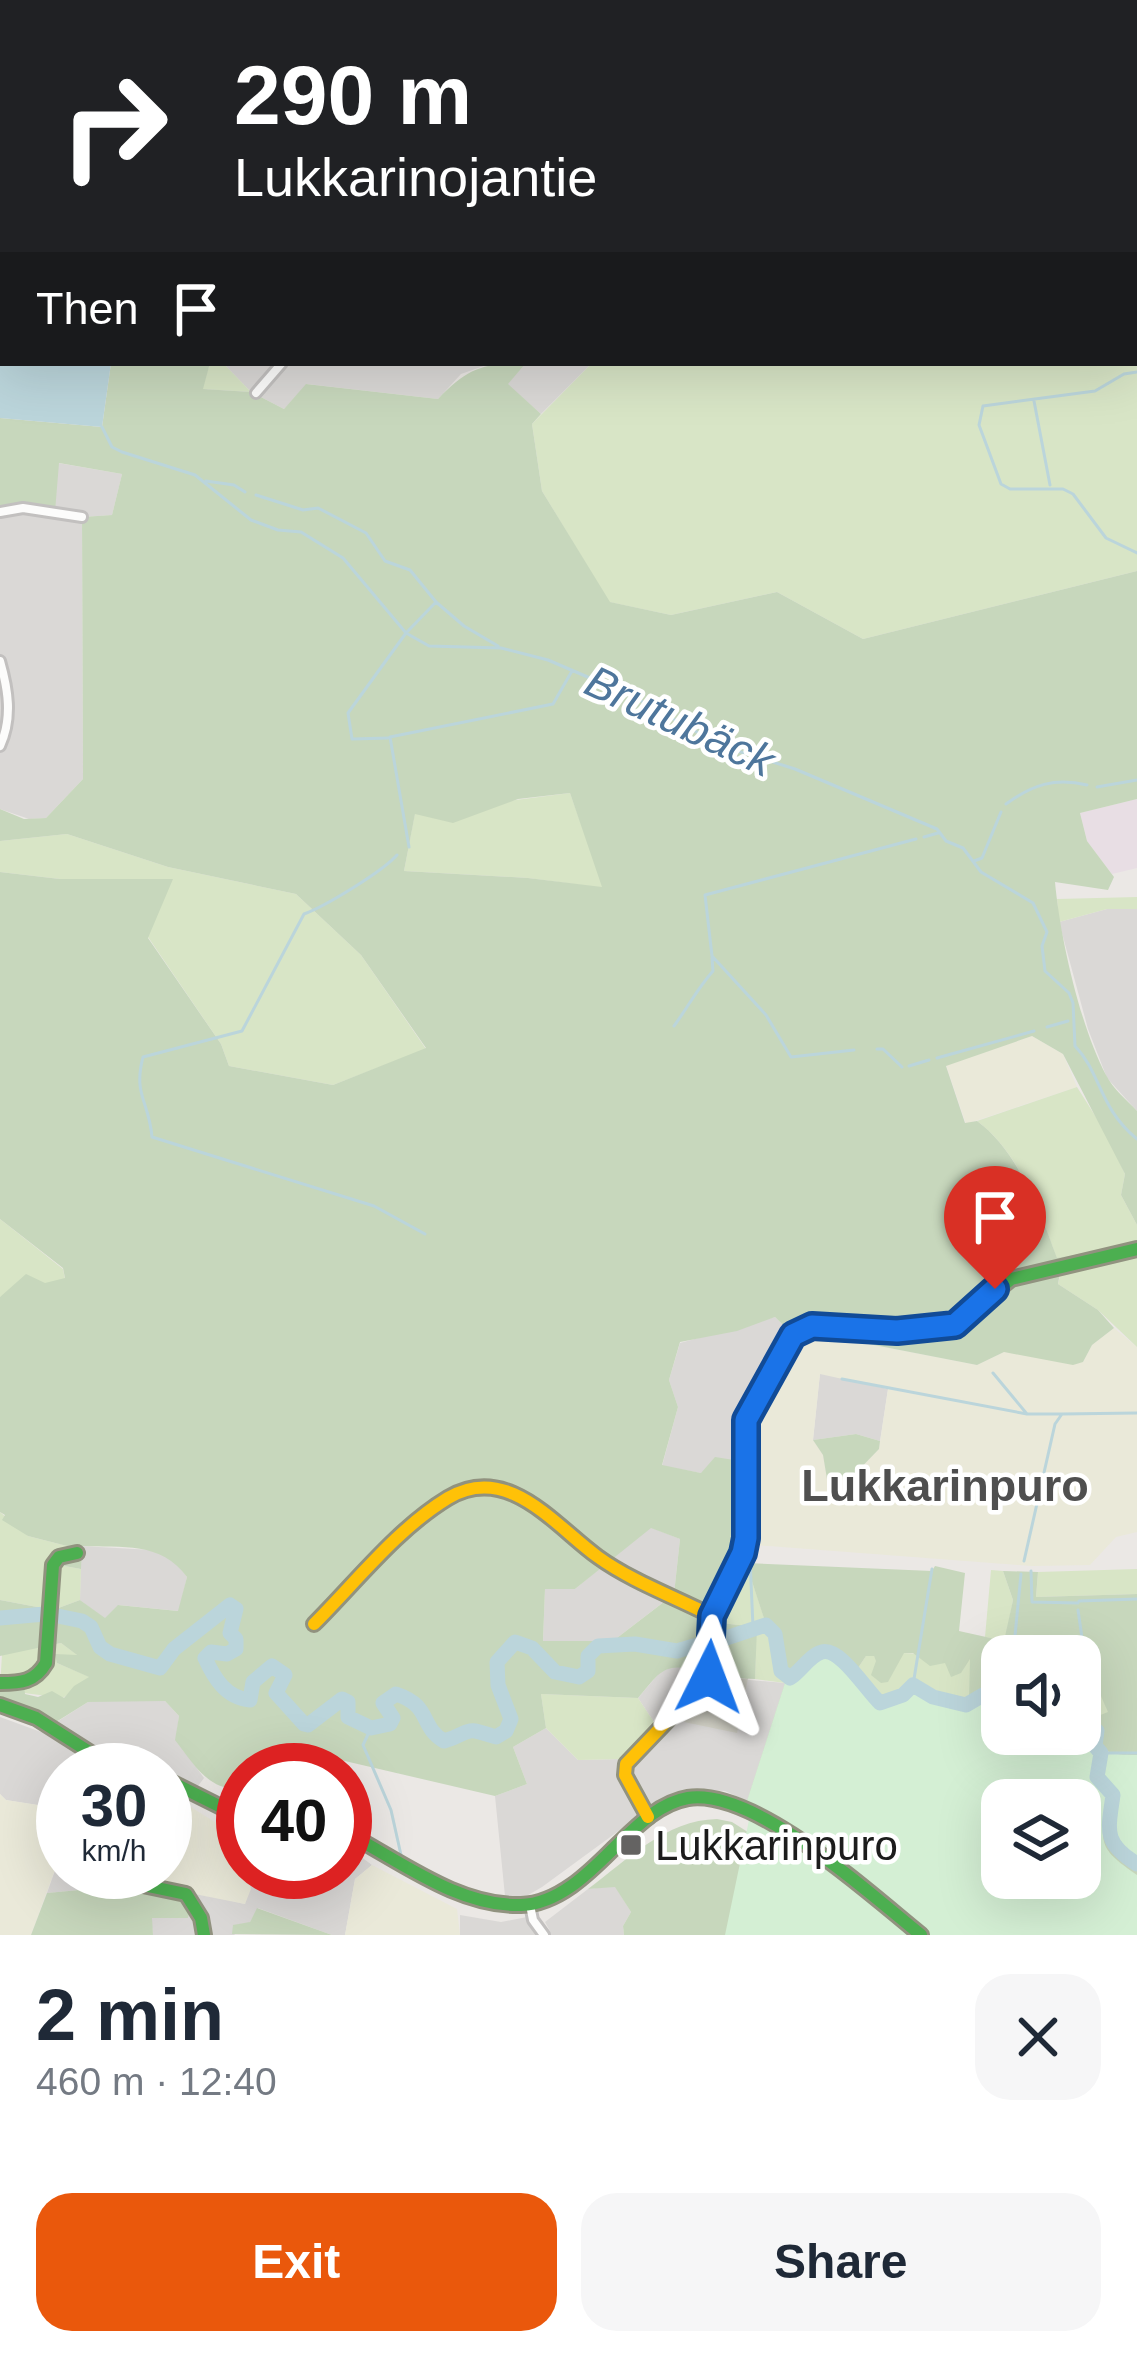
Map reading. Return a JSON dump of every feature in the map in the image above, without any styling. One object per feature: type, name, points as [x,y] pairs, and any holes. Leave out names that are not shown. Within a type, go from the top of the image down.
[{"type":"street","points":[[256,393],[279,366]]},
{"type":"street","points":[[0,512],[23,508],[82,517]]},
{"type":"street","points":[[0,661],[8,700],[6,734],[0,746]]},
{"type":"street","points":[[648,1816],[625,1775],[626,1764],[709,1677],[712,1616],[746,1538],[746,1420],[793,1335],[812,1326],[897,1331],[955,1325],[1011,1279],[1137,1249]]},
{"type":"street","points":[[314,1624],[420,1518],[452,1495],[487,1488],[535,1504],[600,1558],[712,1616]]},
{"type":"street","points":[[0,1683],[31,1682],[39,1677],[46,1664],[53,1565],[59,1557],[77,1552]]},
{"type":"street","points":[[0,1706],[36,1718],[75,1743]]},
{"type":"street","points":[[372,1845],[470,1894],[514,1905],[530,1904],[580,1878],[648,1816],[688,1798],[705,1796],[745,1808],[836,1868],[921,1935]]},
{"type":"street","points":[[188,1899],[201,1918],[204,1935]]},
{"type":"street","points":[[530,1904],[532,1920],[544,1935]]},
{"type":"shaded area","points":[[226,366],[484,366],[461,374],[438,399],[307,384],[284,409],[251,392]]},
{"type":"shaded area","points":[[523,366],[589,366],[541,414],[507,384]]},
{"type":"shaded area","points":[[58,463],[122,474],[112,515],[82,517],[83,779],[46,818],[29,819],[0,809],[0,512]]},
{"type":"shaded area","points":[[1137,799],[1137,868],[1112,874],[1087,841],[1080,813]]},
{"type":"shaded area","points":[[1107,909],[1137,909],[1137,1111],[1107,1078],[1088,1029],[1059,922]]},
{"type":"shaded area","points":[[1032,1036],[1063,1054],[1077,1087],[966,1124],[946,1065]]},
{"type":"shaded area","points":[[775,1317],[792,1334],[743,1415],[741,1445],[734,1460],[701,1473],[662,1466],[678,1407],[669,1380],[680,1343]]},
{"type":"shaded area","points":[[1114,1328],[1137,1347],[1137,1532],[1116,1537],[1090,1565],[1032,1566],[754,1545],[752,1415],[798,1339],[812,1333],[977,1365],[1004,1352],[1083,1362],[1092,1345]],"holes":[[[820,1374],[888,1389],[879,1449],[849,1480],[827,1478],[823,1455],[813,1440]]]},
{"type":"shaded area","points":[[820,1373],[888,1389],[880,1441],[856,1434],[813,1440]]},
{"type":"shaded area","points":[[650,1527],[680,1539],[674,1594],[613,1641],[543,1642],[545,1589],[575,1589]]},
{"type":"shaded area","points":[[81,1546],[153,1550],[175,1560],[187,1577],[179,1611],[119,1605],[105,1619],[80,1600]]},
{"type":"shaded area","points":[[674,1665],[696,1670],[677,1700],[681,1705],[658,1728],[638,1698],[661,1671]]},
{"type":"shaded area","points":[[714,1677],[785,1683],[747,1801],[725,1791],[705,1790],[685,1792],[649,1808],[629,1767]]},
{"type":"shaded area","points":[[748,1678],[737,1733],[684,1722],[713,1683]]},
{"type":"shaded area","points":[[165,1701],[179,1716],[178,1743],[36,1743],[36,1805],[6,1800],[0,1794],[0,1717],[41,1732],[88,1702]]},
{"type":"shaded area","points":[[546,1728],[578,1760],[625,1759],[639,1816],[542,1887],[523,1898],[505,1896],[495,1796],[527,1784],[513,1747]]},
{"type":"shaded area","points":[[192,1762],[204,1778],[192,1794]]},
{"type":"shaded area","points":[[0,1794],[6,1800],[36,1805],[36,1899],[44,1899],[31,1935],[0,1935]]},
{"type":"shaded area","points":[[192,1808],[216,1823],[216,1898],[192,1894]]},
{"type":"shaded area","points":[[372,1865],[457,1909],[460,1935],[345,1935],[351,1899],[372,1899]]},
{"type":"shaded area","points":[[615,1886],[631,1912],[624,1935],[547,1935],[545,1922],[588,1889]]},
{"type":"shaded area","points":[[194,1892],[245,1904],[245,1899],[351,1899],[345,1935],[332,1935],[258,1908],[234,1935],[153,1935],[151,1918],[187,1918]]},
{"type":"shaded area","points":[[460,1915],[501,1922],[527,1917],[540,1935],[460,1935]]},
{"type":"green space","points":[[111,366],[209,366],[203,389],[251,392],[284,409],[306,384],[438,399],[477,369],[523,366],[508,384],[541,414],[532,424],[542,491],[610,602],[671,615],[777,592],[863,639],[1137,571],[1137,799],[1080,813],[1087,841],[1114,877],[1108,890],[1055,882],[1066,954],[1088,1032],[1109,1080],[1137,1111],[1137,1225],[1121,1195],[1125,1174],[1063,1054],[1032,1036],[946,1066],[965,1123],[977,1121],[1016,1165],[1057,1258],[1137,1244],[1137,1256],[1060,1273],[1058,1284],[1098,1310],[1114,1328],[1092,1345],[1083,1362],[1073,1365],[1004,1352],[977,1365],[812,1333],[792,1334],[775,1317],[737,1331],[680,1342],[669,1380],[678,1407],[662,1465],[701,1473],[715,1457],[734,1460],[741,1445],[739,1542],[719,1599],[696,1603],[674,1594],[680,1539],[651,1528],[575,1589],[545,1589],[543,1641],[613,1641],[669,1598],[711,1622],[757,1627],[755,1679],[714,1677],[681,1705],[677,1701],[696,1670],[668,1669],[638,1698],[541,1694],[546,1728],[513,1747],[527,1784],[495,1796],[372,1767],[372,1743],[216,1743],[216,1783],[192,1762],[192,1743],[175,1740],[179,1716],[165,1701],[88,1702],[56,1722],[0,1699],[0,1688],[24,1686],[25,1694],[38,1697],[52,1691],[64,1698],[89,1677],[57,1663],[55,1654],[77,1655],[61,1643],[0,1656],[0,1600],[53,1610],[80,1600],[105,1618],[118,1605],[178,1611],[187,1577],[165,1557],[126,1547],[82,1546],[81,1569],[59,1565],[67,1546],[28,1536],[2,1520],[0,1297],[26,1274],[45,1283],[65,1278],[63,1268],[0,1219],[0,872],[60,879],[173,879],[148,938],[221,1044],[229,1066],[333,1085],[426,1048],[361,955],[296,894],[168,867],[67,834],[0,841],[0,809],[24,819],[46,818],[83,779],[82,517],[112,515],[122,474],[59,463],[55,512],[0,512],[0,418],[102,427]],"holes":[[[570,793],[602,887],[404,871],[415,814],[453,823],[518,799]]]},
{"type":"green space","points":[[209,366],[226,366],[251,392],[202,389]]},
{"type":"green space","points":[[589,366],[1137,366],[1137,571],[863,639],[777,592],[671,615],[609,602],[542,491],[532,424]]},
{"type":"green space","points":[[570,793],[604,888],[404,871],[415,813]]},
{"type":"green space","points":[[67,834],[168,867],[296,894],[361,955],[426,1049],[333,1085],[229,1066],[221,1044],[148,937],[60,879],[0,872],[0,841]]},
{"type":"green space","points":[[1137,897],[1137,909],[1107,909],[1059,922],[1057,899]]},
{"type":"green space","points":[[1077,1087],[1125,1174],[1121,1195],[1137,1225],[1137,1244],[1057,1259],[1016,1166],[977,1121]]},
{"type":"green space","points":[[0,1219],[63,1269],[65,1279],[0,1297]]},
{"type":"green space","points":[[1137,1256],[1137,1347],[1098,1310],[1058,1284],[1061,1272]]},
{"type":"green space","points":[[856,1434],[880,1441],[879,1449],[849,1480],[827,1479],[823,1455],[813,1440]]},
{"type":"green space","points":[[0,1512],[28,1536],[67,1546],[59,1565],[81,1569],[80,1600],[53,1610],[0,1600]]},
{"type":"green space","points":[[743,1553],[785,1683],[755,1679],[756,1627],[711,1622],[674,1594]]},
{"type":"green space","points":[[746,1563],[932,1571],[935,1566],[965,1573],[959,1631],[981,1636],[981,1700],[969,1700],[970,1659],[961,1673],[951,1677],[945,1663],[930,1666],[913,1653],[904,1653],[888,1682],[881,1683],[871,1675],[874,1656],[866,1656],[848,1683],[868,1709],[981,1730],[981,1755],[1101,1755],[1101,1715],[1108,1712],[1101,1696],[1101,1635],[1005,1635],[1013,1600],[1003,1571],[1038,1572],[1036,1597],[1137,1594],[1137,1935],[1052,1899],[1101,1899],[1101,1779],[981,1779],[981,1810],[858,1877],[747,1801],[785,1683]]},
{"type":"green space","points":[[1137,1569],[1137,1594],[1036,1597],[1038,1572]]},
{"type":"green space","points":[[991,1570],[1003,1571],[1013,1600],[1006,1635],[985,1635]]},
{"type":"green space","points":[[61,1643],[80,1657],[57,1663],[90,1677],[63,1698],[24,1693],[24,1687],[0,1688],[2,1654]]},
{"type":"green space","points":[[824,1651],[889,1704],[913,1688],[969,1705],[981,1698],[981,1755],[1098,1755],[1095,1779],[981,1779],[981,1899],[1101,1899],[1101,1786],[1109,1796],[1104,1843],[1137,1875],[1137,1935],[725,1935],[749,1820],[747,1801],[785,1683]]},
{"type":"green space","points":[[903,1653],[970,1656],[970,1699],[981,1700],[981,1717],[868,1709],[848,1683],[866,1656],[874,1656],[888,1681]]},
{"type":"green space","points":[[541,1694],[638,1698],[658,1728],[625,1759],[578,1760],[546,1728]]},
{"type":"green space","points":[[1101,1695],[1109,1713],[1101,1718]]},
{"type":"green space","points":[[1101,1745],[1107,1751],[1137,1755],[1137,1867],[1112,1845],[1120,1793],[1101,1777],[1105,1756],[1098,1755]]},
{"type":"green space","points":[[717,1819],[732,1822],[813,1873],[825,1935],[624,1935],[631,1912],[615,1887],[588,1889],[664,1834]]},
{"type":"green space","points":[[194,1892],[188,1918],[152,1918],[153,1935],[31,1935],[45,1899],[192,1899]]},
{"type":"green space","points":[[257,1908],[332,1935],[232,1934],[233,1925],[250,1922]]},
{"type":"water","points":[[0,366],[111,366],[102,427],[0,418]]},
{"type":"waterway","points":[[1137,372],[1095,391],[983,406],[979,425],[1001,484],[1010,489],[1063,489],[1073,494],[1106,538],[1137,553]]},
{"type":"waterway","points":[[1034,401],[1050,485]]},
{"type":"waterway","name":"Brutubäck","points":[[102,427],[112,447],[195,475],[251,520],[301,532],[343,558],[406,633],[429,646],[501,648],[548,660],[632,696],[722,746],[795,769],[937,829],[946,841],[963,848],[981,872],[1033,903],[1047,932],[1042,946],[1045,971],[1073,1003],[1075,1046],[1115,1115],[1137,1139]]},
{"type":"waterway","points":[[206,481],[234,485],[245,492]]},
{"type":"waterway","points":[[256,495],[303,510],[318,508],[366,533],[385,561],[410,570],[436,602],[498,646]]},
{"type":"waterway","points":[[388,738],[352,739],[348,713],[406,633],[436,602]]},
{"type":"waterway","points":[[409,847],[390,737],[553,704],[572,671]]},
{"type":"waterway","points":[[1097,787],[1137,780]]},
{"type":"waterway","points":[[1006,804],[1044,784],[1087,785]]},
{"type":"waterway","points":[[974,861],[982,858],[1001,812]]},
{"type":"waterway","points":[[924,837],[938,833]]},
{"type":"waterway","points":[[854,1050],[791,1057],[766,1015],[712,956],[705,895],[916,839]]},
{"type":"waterway","points":[[397,855],[354,888],[304,914],[242,1031],[143,1057],[140,1080],[152,1137],[374,1206],[425,1234]]},
{"type":"waterway","points":[[674,1026],[713,971],[712,958]]},
{"type":"waterway","points":[[1047,1027],[1068,1021]]},
{"type":"waterway","points":[[937,1058],[1034,1031]]},
{"type":"waterway","points":[[877,1049],[902,1067]]},
{"type":"waterway","points":[[909,1066],[929,1060]]},
{"type":"waterway","points":[[993,1373],[1027,1414],[1062,1414]]},
{"type":"waterway","points":[[842,1379],[1027,1414]]},
{"type":"waterway","name":"Brutubäck","points":[[1024,1561],[1055,1424],[1062,1414],[1137,1413]]},
{"type":"waterway","points":[[750,1559],[753,1627]]},
{"type":"waterway","points":[[913,1685],[932,1569]]},
{"type":"waterway","name":"Brutubäck","points":[[1031,1571],[1032,1602],[1078,1603]]},
{"type":"waterway","name":"Brutubäck","points":[[1015,1635],[1021,1574]]},
{"type":"waterway","points":[[1079,1601],[1137,1599]]},
{"type":"waterway","points":[[53,1615],[91,1627],[100,1647],[110,1654],[160,1668],[174,1649],[230,1605],[236,1609],[230,1633],[236,1649],[227,1654],[211,1652],[205,1658],[217,1680],[234,1695],[250,1700],[253,1682],[272,1666],[285,1675],[276,1693],[304,1724],[342,1699],[348,1702],[348,1717],[371,1728],[390,1724],[393,1718],[383,1703],[396,1694],[415,1704],[444,1741],[468,1731],[496,1737],[506,1731],[511,1719],[498,1685],[497,1662],[515,1642],[532,1648],[555,1672],[579,1677],[588,1671],[588,1656],[598,1646],[635,1644],[677,1651],[704,1643]]},
{"type":"waterway","name":"Brutubäck","points":[[1078,1610],[1082,1635]]},
{"type":"waterway","points":[[0,1618],[45,1614]]},
{"type":"waterway","points":[[714,1642],[766,1625],[775,1634],[781,1671],[790,1678],[813,1656],[829,1652],[880,1703],[903,1695],[913,1685],[933,1697],[966,1705],[981,1696]]},
{"type":"waterway","points":[[371,1728],[363,1745],[391,1810],[401,1855]]},
{"type":"waterway","points":[[1101,1753],[1137,1753]]},
{"type":"waterway","points":[[1101,1755],[1097,1777],[1113,1795],[1110,1835],[1118,1849],[1137,1864]]},
{"type":"traffic: fast","points":[[909,1330],[955,1325],[1011,1279],[1137,1249]]},
{"type":"traffic: fast","points":[[0,1683],[27,1680],[46,1663],[53,1565],[59,1557],[77,1553]]},
{"type":"traffic: fast","points":[[0,1705],[36,1718],[75,1743]]},
{"type":"traffic: fast","points":[[192,1792],[216,1804]]},
{"type":"traffic: fast","points":[[372,1847],[452,1890],[498,1904],[521,1905],[548,1899],[572,1886],[667,1805],[688,1798],[715,1799],[746,1809],[810,1847],[921,1935]]},
{"type":"traffic: fast","points":[[189,1899],[201,1918],[204,1935]]},
{"type":"traffic: slow","points":[[648,1817],[625,1775],[626,1764],[709,1677],[712,1616],[746,1537],[746,1420],[793,1335],[812,1326],[909,1330]]},
{"type":"traffic: slow","points":[[314,1624],[394,1540],[429,1511],[470,1489],[491,1488],[529,1502],[625,1574],[712,1616]]},
{"type":"place","name":"Lukkarinpuro","points":[[631,1845]]},
{"type":"district","name":"Lukkarinpuro","points":[[945,1485]]},
{"type":"route","points":[[709,1677],[712,1616],[746,1538],[746,1420],[793,1335],[812,1326],[897,1331],[955,1325],[995,1289]]}]
